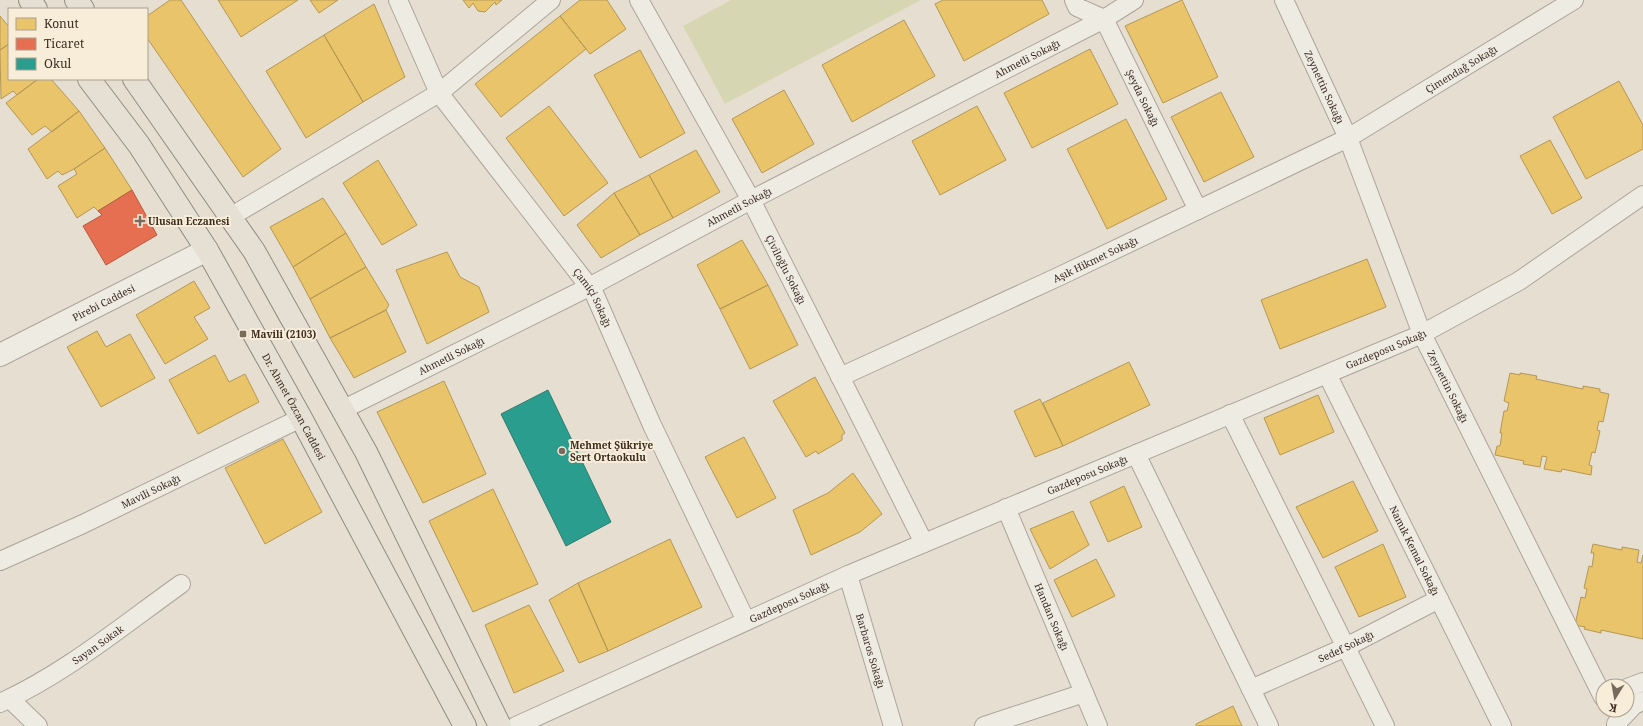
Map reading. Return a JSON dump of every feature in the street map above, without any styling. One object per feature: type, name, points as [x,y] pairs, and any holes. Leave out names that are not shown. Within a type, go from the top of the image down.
[{"type":"main road","points":[[76,0],[82,8]]},
{"type":"main road","name":"Dr. Ahmet Özcan Caddesi","points":[[90,80],[139,145],[207,250],[300,418],[465,726]]},
{"type":"main road","points":[[135,80],[254,251],[369,460],[500,726]]},
{"type":"street","name":"Çamiçi Sokağı","points":[[398,0],[439,93],[594,293],[652,425],[746,621]]},
{"type":"street","points":[[230,217],[439,93],[551,0]]},
{"type":"street","name":"Çiviloğlu Sokağı","points":[[639,0],[751,200],[924,543]]},
{"type":"street","points":[[1074,0],[1078,7],[1104,19]]},
{"type":"street","name":"Ahmetli Sokağı","points":[[342,410],[589,287],[751,200],[1104,19],[1134,0]]},
{"type":"street","name":"Zeynettin Sokağı","points":[[1284,0],[1348,138],[1422,334],[1595,680]]},
{"type":"street","name":"Çimendağ Sokağı","points":[[1348,138],[1553,5],[1574,0]]},
{"type":"street","name":"Şeyda Sokağı","points":[[1104,19],[1198,210]]},
{"type":"street","name":"Aşık Hikmet Sokağı","points":[[840,377],[1060,276],[1348,138]]},
{"type":"street","name":"Gazdeposu Sokağı","points":[[516,726],[848,575],[1422,334],[1519,281],[1643,195]]},
{"type":"street","name":"Pirebi Caddesi","points":[[0,355],[207,250]]},
{"type":"street","name":"Namık Kemal Sokağı","points":[[1328,374],[1502,726]]},
{"type":"street","points":[[1230,414],[1385,726]]},
{"type":"street","name":"Mavili Sokağı","points":[[0,561],[83,524],[300,418]]},
{"type":"street","points":[[1136,454],[1269,726]]},
{"type":"street","name":"Handan Sokağı","points":[[1006,508],[1098,726]]},
{"type":"street","name":"Barbaros Sokağı","points":[[848,575],[893,726]]},
{"type":"street","name":"Sayan Sokak","points":[[5,701],[34,687],[57,672],[181,584]]},
{"type":"street","name":"Sedef Sokağı","points":[[1251,689],[1346,647],[1439,599]]},
{"type":"street","points":[[984,726],[1084,693]]},
{"type":"street","points":[[5,701],[38,726]]},
{"type":"street","points":[[1614,720],[1634,705],[1643,701]]},
{"type":"green space","points":[[731,0],[921,0],[725,104],[683,26]]},
{"type":"building: Konut","points":[[170,0],[181,0],[281,149],[243,177],[148,39],[148,15]]},
{"type":"building: Konut","points":[[218,0],[298,0],[241,37]]},
{"type":"building: Konut","points":[[310,0],[338,0],[319,13]]},
{"type":"building: Konut","points":[[463,0],[502,0],[496,5],[495,2],[485,12],[478,11],[473,3],[469,8]]},
{"type":"building: Konut","points":[[580,0],[607,0],[626,29],[590,54],[560,16]]},
{"type":"building: Konut","points":[[943,0],[1042,0],[1049,14],[964,61],[935,4]]},
{"type":"building: Konut","points":[[1182,0],[1218,77],[1163,103],[1125,26]]},
{"type":"building: Konut","points":[[374,4],[405,77],[363,102],[324,35]]},
{"type":"building: Konut","points":[[0,16],[8,26],[8,45],[0,50]]},
{"type":"building: Konut","points":[[560,16],[586,49],[501,117],[475,84]]},
{"type":"building: Konut","points":[[904,20],[935,76],[852,122],[822,65]]},
{"type":"building: Konut","points":[[324,35],[363,102],[306,138],[266,71]]},
{"type":"building: Konut","points":[[8,45],[8,80],[37,80],[17,95],[13,91],[1,99],[0,50]]},
{"type":"building: Konut","points":[[1090,49],[1118,104],[1032,148],[1004,93]]},
{"type":"building: Konut","points":[[640,50],[685,133],[640,158],[594,75]]},
{"type":"building: Konut","points":[[37,80],[52,80],[79,111],[52,132],[45,126],[32,135],[6,103]]},
{"type":"building: Konut","points":[[1619,81],[1643,125],[1643,149],[1586,179],[1553,117]]},
{"type":"building: Konut","points":[[784,90],[814,144],[762,173],[732,119]]},
{"type":"building: Konut","points":[[1221,92],[1254,157],[1204,182],[1171,117]]},
{"type":"building: Konut","points":[[549,106],[608,183],[564,216],[506,138]]},
{"type":"building: Konut","points":[[977,106],[1006,160],[940,195],[912,141]]},
{"type":"building: Konut","points":[[79,111],[105,148],[74,169],[62,175],[58,171],[47,179],[28,149]]},
{"type":"building: Konut","points":[[1126,119],[1167,199],[1107,229],[1067,149]]},
{"type":"building: Konut","points":[[1550,140],[1582,198],[1552,214],[1520,156]]},
{"type":"building: Konut","points":[[105,148],[132,190],[98,211],[94,207],[77,218],[58,186],[77,174],[74,169]]},
{"type":"building: Konut","points":[[696,150],[720,192],[673,218],[649,175]]},
{"type":"building: Konut","points":[[378,160],[417,225],[382,245],[343,183]]},
{"type":"building: Konut","points":[[649,175],[673,218],[640,235],[614,193]]},
{"type":"building: Konut","points":[[614,193],[640,235],[601,258],[577,225]]},
{"type":"building: Konut","points":[[323,198],[346,233],[293,267],[270,227]]},
{"type":"building: Konut","points":[[346,233],[366,267],[310,299],[293,267]]},
{"type":"building: Konut","points":[[742,240],[768,285],[720,309],[697,265]]},
{"type":"building: Konut","points":[[447,252],[460,277],[479,287],[489,312],[427,344],[396,270]]},
{"type":"building: Konut","points":[[1367,259],[1386,307],[1280,349],[1261,300]]},
{"type":"building: Konut","points":[[366,267],[389,305],[386,310],[330,338],[310,299]]},
{"type":"building: Konut","points":[[194,281],[210,308],[194,317],[208,339],[165,364],[136,315]]},
{"type":"building: Konut","points":[[768,285],[798,345],[750,369],[720,309]]},
{"type":"building: Konut","points":[[386,310],[406,352],[354,378],[330,338]]},
{"type":"building: Konut","points":[[97,331],[106,347],[130,334],[155,378],[101,407],[67,347]]},
{"type":"building: Konut","points":[[215,355],[229,382],[245,374],[259,402],[198,434],[169,380]]},
{"type":"building: Konut","points":[[1129,362],[1150,405],[1063,446],[1043,403]]},
{"type":"building: Konut","points":[[1510,373],[1537,376],[1536,379],[1583,389],[1583,386],[1600,389],[1600,392],[1609,394],[1603,422],[1599,421],[1597,430],[1600,431],[1595,453],[1592,452],[1589,465],[1592,466],[1591,475],[1562,469],[1561,472],[1544,469],[1547,457],[1542,456],[1540,467],[1523,464],[1524,461],[1495,455],[1497,446],[1500,446],[1502,433],[1500,433],[1504,411],[1507,411],[1509,403],[1504,401]]},
{"type":"building: Konut","points":[[815,377],[845,433],[842,435],[842,440],[818,454],[816,451],[806,457],[773,401]]},
{"type":"building: Konut","points":[[444,381],[486,474],[423,503],[377,412]]},
{"type":"building: Konut","points":[[1318,395],[1334,432],[1280,455],[1264,418]]},
{"type":"building: Konut","points":[[1040,399],[1063,446],[1035,457],[1014,411]]},
{"type":"building: Konut","points":[[744,437],[776,498],[737,518],[705,457]]},
{"type":"building: Konut","points":[[283,439],[322,512],[265,544],[225,468]]},
{"type":"building: Konut","points":[[853,473],[882,514],[860,532],[811,555],[793,510],[828,493]]},
{"type":"building: Konut","points":[[1353,481],[1378,531],[1323,558],[1296,507]]},
{"type":"building: Konut","points":[[1124,486],[1142,527],[1108,542],[1090,502]]},
{"type":"building: Konut","points":[[493,489],[538,584],[473,612],[429,521]]},
{"type":"building: Konut","points":[[1073,511],[1089,545],[1050,569],[1030,529]]},
{"type":"building: Konut","points":[[670,539],[702,607],[608,651],[578,583]]},
{"type":"building: Konut","points":[[1383,544],[1406,597],[1359,617],[1335,567]]},
{"type":"building: Konut","points":[[1593,544],[1622,550],[1622,547],[1639,550],[1637,562],[1641,563],[1643,555],[1643,639],[1601,630],[1601,633],[1575,625],[1581,597],[1585,598],[1587,589],[1584,588],[1589,566],[1592,567],[1594,553],[1591,553]]},
{"type":"building: Konut","points":[[1096,559],[1115,596],[1072,617],[1054,580]]},
{"type":"building: Konut","points":[[578,583],[608,651],[579,663],[549,600]]},
{"type":"building: Konut","points":[[529,605],[564,671],[514,693],[485,625]]},
{"type":"building: Konut","points":[[1233,706],[1242,726],[1196,726],[1196,724]]},
{"type":"building: Ticaret","points":[[132,190],[157,235],[106,265],[83,226],[102,215],[98,211]]},
{"type":"building: Okul","points":[[548,390],[611,522],[566,546],[501,414]]},
{"type":"place","name":"Ulusan Eczanesi","points":[[140,221]]},
{"type":"place","name":"Mavili (2103)","points":[[243,334]]},
{"type":"place","name":"Mehmet Şükriye Sert Ortaokulu","points":[[562,451]]}]
